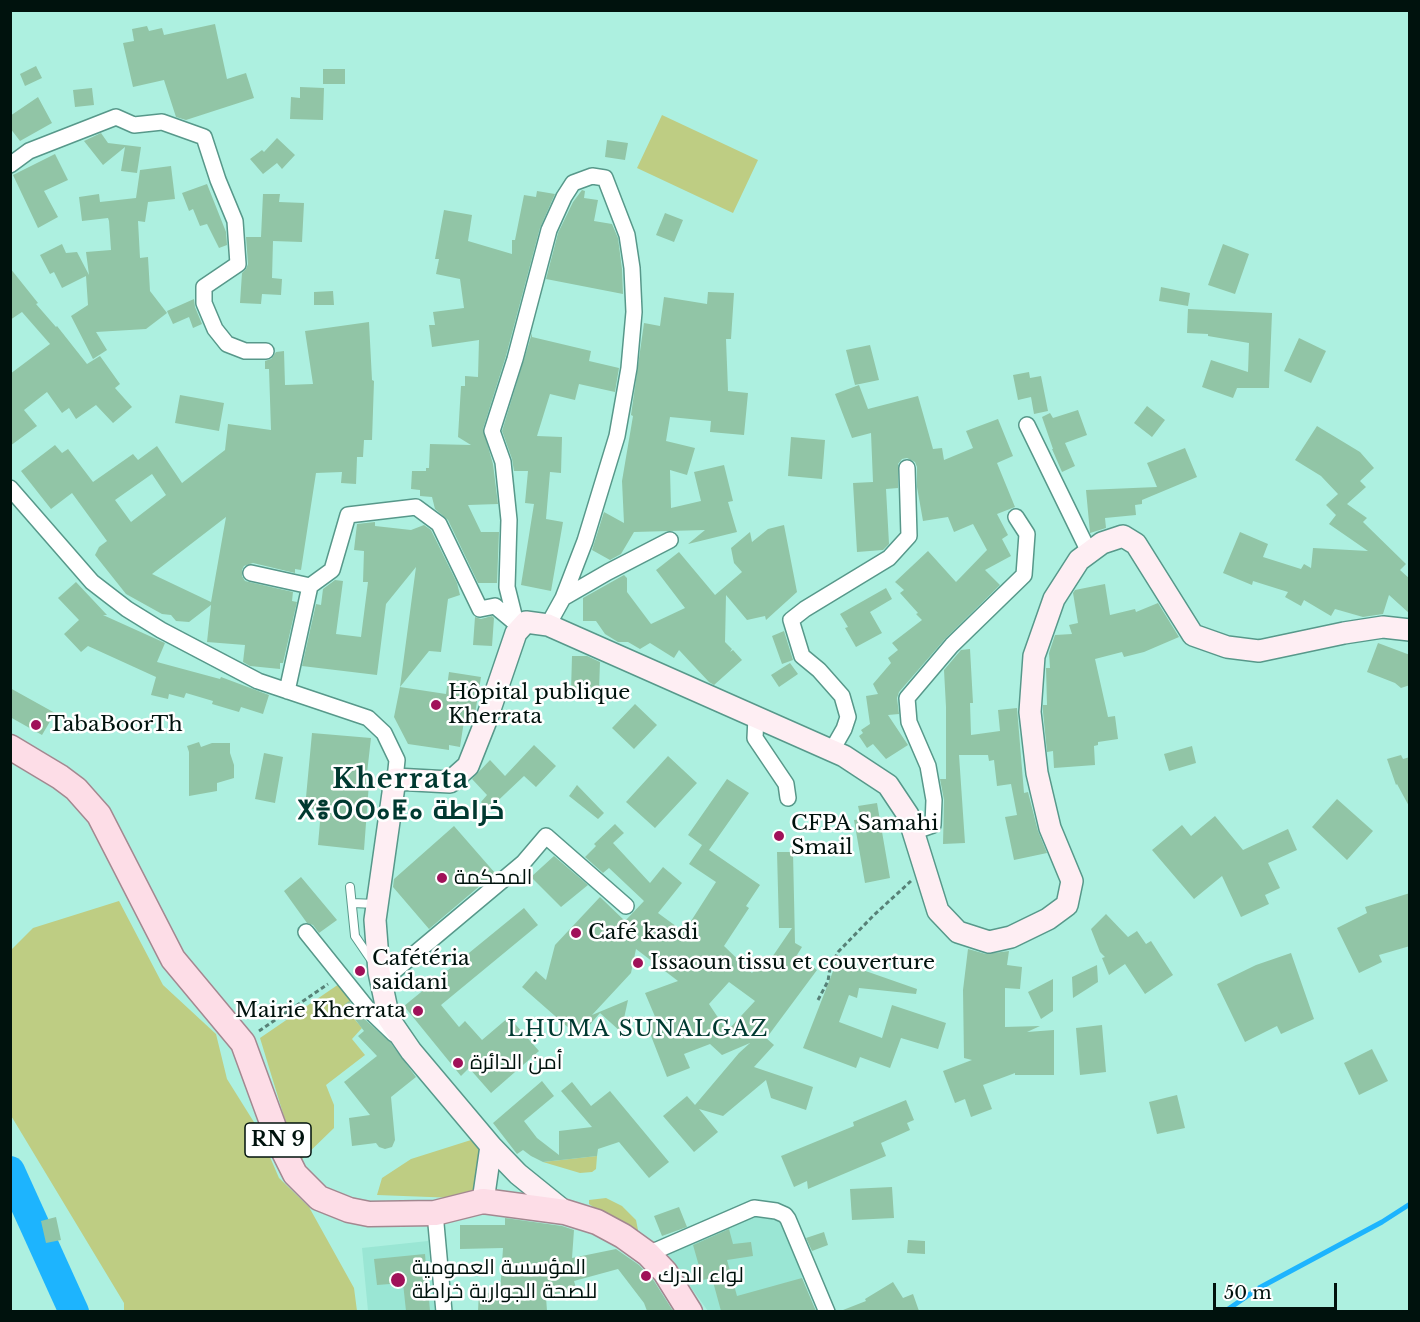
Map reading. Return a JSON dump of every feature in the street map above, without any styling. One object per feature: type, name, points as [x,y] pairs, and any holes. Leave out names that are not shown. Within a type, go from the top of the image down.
[{"type":"main road","name":"RN 9","points":[[10,747],[76,789],[99,815],[173,959],[243,1043],[280,1144],[295,1174],[319,1198],[349,1210],[369,1214],[435,1213],[483,1201],[565,1212],[597,1222],[623,1236],[648,1254],[665,1272],[690,1311]]},
{"type":"street","points":[[10,165],[29,151],[116,117],[134,125],[162,122],[204,137],[235,221],[238,264],[204,287],[204,303],[215,329],[227,344],[245,351],[266,351]]},
{"type":"street","points":[[521,628],[514,615],[507,587],[508,520],[503,462],[492,431],[515,359],[549,230],[573,183],[592,176],[605,178],[627,235],[632,268],[634,312],[629,368],[617,436],[585,542],[563,598],[548,625]]},
{"type":"street","points":[[1027,425],[1089,552]]},
{"type":"street","points":[[832,750],[848,717],[842,696],[819,670],[802,656],[791,620],[805,609],[889,558],[909,536],[907,468]]},
{"type":"street","points":[[10,488],[92,582],[127,609],[161,630],[258,681],[368,718],[384,733],[397,760],[375,920],[380,977],[389,1019],[411,1051]]},
{"type":"street","points":[[287,691],[310,586],[332,570],[348,515],[416,507],[439,524],[480,609],[495,606],[521,628]]},
{"type":"street","points":[[913,832],[933,825],[934,800],[928,766],[909,722],[907,698],[951,645],[1023,575],[1027,534],[1016,517]]},
{"type":"street","points":[[395,779],[450,782],[468,766],[516,633],[526,622],[548,625],[832,750],[888,785],[908,814],[938,911],[958,932],[988,942],[1011,937],[1047,919],[1067,904],[1071,881],[1050,828],[1037,773],[1030,712],[1034,656],[1054,599],[1079,560],[1089,552],[1102,543],[1123,536],[1136,544],[1193,635],[1227,647],[1259,651],[1383,627],[1410,630]]},
{"type":"street","points":[[563,598],[670,540]]},
{"type":"street","points":[[251,573],[310,586]]},
{"type":"street","points":[[756,717],[754,738],[786,784],[788,798]]},
{"type":"street","points":[[380,977],[523,863],[546,836],[627,906]]},
{"type":"street","points":[[306,932],[367,1008],[411,1051],[491,1146],[518,1174],[565,1212]]},
{"type":"street","points":[[483,1201],[491,1146]]},
{"type":"street","points":[[648,1254],[754,1208],[776,1211],[785,1215],[791,1226],[827,1311]]},
{"type":"street","points":[[435,1213],[444,1311]]},
{"type":"lane","points":[[350,887],[355,936],[380,977]]},
{"type":"lane","points":[[352,903],[378,904]]},
{"type":"path","points":[[819,1000],[838,952],[925,868]]},
{"type":"path","points":[[253,1035],[326,986]]},
{"type":"shaded area","points":[[662,115],[758,160],[733,213],[637,168]]},
{"type":"shaded area","points":[[119,901],[163,985],[216,1034],[227,1079],[257,1127],[279,1178],[309,1207],[354,1288],[357,1311],[124,1311],[124,1303],[10,1114],[11,950],[33,928]]},
{"type":"shaded area","points":[[339,984],[352,1000],[345,1008],[362,1028],[352,1039],[365,1055],[326,1085],[334,1105],[334,1128],[302,1159],[289,1133],[260,1038]]},
{"type":"shaded area","points":[[473,1135],[481,1148],[477,1187],[465,1195],[456,1198],[377,1195],[382,1178],[411,1159],[471,1140]]},
{"type":"shaded area","points":[[597,1156],[596,1169],[592,1172],[580,1173],[543,1162]]},
{"type":"shaded area","points":[[606,1198],[622,1206],[636,1220],[638,1230],[631,1232],[589,1204],[589,1200]]},
{"type":"shaded area","points":[[754,1217],[779,1220],[788,1231],[812,1311],[708,1311],[666,1253]]},
{"type":"shaded area","name":"المؤسسة العمومية للصحة الجوارية خراطة","points":[[428,1241],[435,1311],[368,1311],[362,1248]]},
{"type":"building","points":[[215,24],[227,79],[246,73],[254,98],[186,120],[176,117],[164,80],[133,87],[123,43],[134,41],[132,29],[147,26],[149,31],[162,28],[164,35]]},
{"type":"building","points":[[36,66],[42,78],[25,86],[20,74]]},
{"type":"building","points":[[323,69],[345,69],[345,84],[323,84]]},
{"type":"building","points":[[300,87],[324,88],[323,120],[290,119],[291,97],[300,98]]},
{"type":"building","points":[[92,88],[94,105],[75,107],[73,90]]},
{"type":"building","points":[[38,97],[52,123],[20,141],[10,128],[10,116]]},
{"type":"building","points":[[101,133],[108,143],[141,147],[137,173],[121,171],[125,147],[103,165],[84,141]]},
{"type":"building","points":[[277,138],[295,155],[282,169],[277,163],[263,174],[250,159],[262,150],[264,152]]},
{"type":"building","points":[[607,140],[628,143],[625,160],[605,157]]},
{"type":"building","points":[[55,154],[68,180],[44,191],[58,217],[38,228],[13,175]]},
{"type":"building","points":[[171,166],[175,199],[148,202],[145,222],[138,221],[140,258],[148,257],[150,291],[167,313],[146,329],[96,332],[107,350],[93,359],[71,316],[88,305],[86,276],[62,288],[54,272],[50,274],[40,255],[62,244],[66,253],[77,252],[89,275],[86,252],[111,250],[109,221],[108,218],[82,221],[79,197],[99,194],[100,202],[136,198],[140,170]]},
{"type":"building","points":[[207,184],[226,232],[227,245],[219,248],[207,224],[200,226],[193,209],[189,211],[182,193]]},
{"type":"building","points":[[582,190],[585,191],[584,198],[598,200],[594,221],[612,224],[618,238],[623,294],[546,279],[558,233],[573,202]]},
{"type":"building","points":[[537,191],[555,194],[540,228],[506,356],[483,429],[493,464],[498,504],[468,505],[481,532],[499,532],[497,583],[478,583],[448,520],[435,509],[432,497],[420,496],[420,490],[411,489],[412,471],[426,471],[426,468],[429,468],[430,444],[471,445],[458,437],[461,386],[465,386],[465,376],[478,377],[479,340],[432,347],[429,325],[435,325],[433,312],[464,308],[460,279],[436,274],[439,259],[435,259],[444,210],[472,215],[468,241],[512,254],[512,240],[515,240],[524,195],[536,197]]},
{"type":"building","points":[[263,194],[280,194],[279,202],[304,203],[302,242],[273,241],[272,278],[282,279],[281,295],[262,294],[261,304],[240,303],[242,273],[248,264],[246,237],[261,237]]},
{"type":"building","points":[[665,213],[683,220],[674,242],[656,235]]},
{"type":"building","points":[[1223,244],[1249,254],[1235,294],[1208,285]]},
{"type":"building","points":[[10,268],[38,303],[36,304],[87,364],[100,356],[120,384],[115,388],[132,407],[113,423],[96,405],[76,419],[69,408],[62,413],[47,392],[24,410],[37,426],[10,446],[10,374],[50,344],[22,312],[10,320]]},
{"type":"building","points":[[1161,287],[1190,293],[1188,306],[1159,301]]},
{"type":"building","points":[[333,291],[334,305],[314,305],[314,292]]},
{"type":"building","points":[[708,292],[734,293],[731,339],[726,339],[728,391],[748,393],[744,435],[710,432],[711,421],[670,417],[666,441],[695,448],[687,475],[670,470],[671,508],[701,501],[694,472],[724,465],[733,501],[728,502],[737,532],[688,544],[705,530],[634,532],[621,554],[610,560],[592,550],[604,512],[624,523],[622,481],[633,416],[631,415],[644,323],[660,326],[664,297],[707,304]]},
{"type":"building","points":[[194,299],[202,324],[193,328],[189,317],[173,324],[167,311]]},
{"type":"building","points":[[1188,309],[1272,313],[1269,388],[1237,388],[1233,398],[1202,387],[1211,360],[1248,372],[1249,343],[1208,336],[1208,334],[1187,333]]},
{"type":"building","points":[[369,322],[372,380],[374,381],[372,440],[364,440],[363,457],[357,457],[356,484],[341,483],[342,472],[316,473],[301,570],[295,569],[295,573],[253,563],[244,566],[242,576],[245,581],[293,592],[292,601],[297,602],[280,669],[250,666],[243,662],[245,645],[207,642],[211,605],[189,622],[176,621],[171,615],[162,614],[126,594],[95,555],[99,547],[107,541],[72,493],[51,509],[21,471],[55,445],[62,453],[68,449],[93,482],[133,454],[138,460],[157,446],[182,483],[225,450],[228,424],[271,430],[269,369],[265,369],[265,361],[271,359],[276,352],[284,351],[285,385],[313,384],[305,331]],"holes":[[[152,474],[166,495],[131,522],[115,500]],[[226,517],[211,602],[152,574]]]},
{"type":"building","points":[[532,333],[532,337],[591,351],[589,361],[619,368],[615,392],[579,384],[575,400],[550,394],[537,436],[562,437],[561,473],[550,472],[546,519],[563,522],[551,591],[521,585],[534,504],[525,503],[528,471],[514,471],[502,431]]},
{"type":"building","points":[[1299,338],[1326,351],[1311,383],[1284,371]]},
{"type":"building","points":[[870,345],[879,380],[855,385],[846,350]]},
{"type":"building","points":[[1029,372],[1030,378],[1041,376],[1048,411],[1034,414],[1031,397],[1018,400],[1013,375]]},
{"type":"building","points":[[859,385],[868,409],[918,396],[933,449],[942,448],[944,460],[973,448],[966,431],[998,419],[1013,456],[997,463],[1015,507],[997,514],[1008,535],[1002,539],[1011,556],[985,570],[1000,585],[945,639],[899,692],[897,698],[899,714],[888,715],[908,745],[886,759],[873,744],[867,748],[859,736],[863,733],[861,730],[870,724],[866,696],[878,694],[873,684],[891,663],[888,658],[898,650],[892,643],[922,620],[900,593],[904,590],[895,582],[928,551],[956,582],[987,550],[973,524],[954,532],[948,517],[923,521],[917,487],[917,467],[915,462],[907,458],[902,459],[898,464],[898,488],[886,489],[889,544],[883,550],[857,552],[853,483],[873,482],[871,433],[852,438],[835,394]]},
{"type":"building","points":[[180,395],[224,403],[219,431],[175,423]]},
{"type":"building","points":[[1147,406],[1165,420],[1152,437],[1134,423]]},
{"type":"building","points":[[1078,410],[1087,435],[1065,443],[1075,466],[1062,472],[1042,417],[1050,413],[1053,418]]},
{"type":"building","points":[[1317,426],[1360,452],[1374,468],[1360,481],[1366,487],[1347,504],[1367,518],[1363,522],[1406,564],[1400,570],[1410,579],[1410,614],[1389,595],[1383,614],[1363,617],[1335,609],[1331,616],[1304,600],[1301,606],[1285,597],[1288,592],[1253,581],[1252,585],[1223,573],[1240,532],[1268,544],[1263,557],[1301,569],[1304,564],[1311,568],[1313,548],[1368,551],[1329,524],[1336,515],[1326,505],[1338,494],[1321,476],[1295,460]]},
{"type":"building","points":[[791,437],[825,440],[822,479],[788,476]]},
{"type":"building","points":[[1185,448],[1197,477],[1142,500],[1142,504],[1135,505],[1136,515],[1105,518],[1106,528],[1090,533],[1086,490],[1157,487],[1147,463]]},
{"type":"building","points":[[375,522],[375,526],[411,530],[424,525],[431,530],[457,583],[460,595],[448,599],[441,652],[429,651],[400,687],[416,567],[386,604],[377,675],[302,666],[316,604],[321,605],[323,589],[335,580],[343,581],[336,634],[361,637],[368,582],[363,582],[364,551],[354,550],[357,524]]},
{"type":"building","points":[[784,525],[797,592],[766,620],[765,616],[747,620],[726,595],[725,642],[732,649],[730,652],[733,650],[742,660],[714,685],[679,650],[674,658],[650,643],[640,649],[628,642],[618,642],[605,634],[596,621],[583,621],[583,598],[624,575],[627,578],[627,592],[651,624],[685,608],[656,570],[679,552],[715,595],[742,572],[734,563],[731,548],[750,532],[752,542],[768,529]]},
{"type":"building","points":[[76,582],[107,615],[103,615],[165,643],[157,662],[220,679],[221,677],[269,695],[263,714],[241,707],[239,712],[186,693],[184,698],[169,694],[168,699],[151,695],[156,677],[88,646],[81,652],[64,634],[79,620],[58,598]]},
{"type":"building","points":[[1105,584],[1110,615],[1135,609],[1136,612],[1158,603],[1179,637],[1144,652],[1124,657],[1122,652],[1095,659],[1108,717],[1115,716],[1118,739],[1098,742],[1098,745],[1094,746],[1095,765],[1054,768],[1053,751],[1047,752],[1043,712],[1043,705],[1047,705],[1046,668],[1050,668],[1049,653],[1055,635],[1072,634],[1069,625],[1078,623],[1073,593],[1075,590]]},
{"type":"building","points":[[886,588],[892,599],[870,612],[882,633],[856,647],[840,614]]},
{"type":"building","points":[[492,616],[494,618],[492,646],[473,645],[475,617],[481,619]]},
{"type":"building","points":[[784,631],[793,660],[782,664],[772,636]]},
{"type":"building","points":[[1378,643],[1410,655],[1410,685],[1401,688],[1395,683],[1367,672]]},
{"type":"building","points":[[970,649],[973,703],[970,703],[971,735],[1000,731],[998,710],[1017,708],[1024,793],[1028,792],[1038,831],[1047,853],[1014,860],[1005,817],[1017,815],[1011,784],[997,786],[994,760],[989,761],[988,755],[959,755],[965,843],[943,844],[944,800],[940,779],[946,779],[944,670],[961,650]]},
{"type":"building","points":[[572,656],[587,656],[600,662],[599,691],[571,691]]},
{"type":"building","points":[[790,663],[798,674],[779,687],[771,675]]},
{"type":"building","name":"Hôpital publique Kherrata","points":[[449,672],[481,677],[475,714],[472,722],[464,721],[460,747],[449,745],[449,750],[408,744],[394,717],[400,687],[446,694]]},
{"type":"building","points":[[10,688],[55,713],[42,735],[10,717]]},
{"type":"building","points":[[635,704],[657,725],[634,749],[612,728]]},
{"type":"building","points":[[312,733],[371,738],[366,782],[369,783],[364,850],[318,845],[321,810],[305,808]]},
{"type":"building","points":[[199,742],[201,747],[212,743],[230,743],[234,778],[217,783],[217,791],[189,796],[187,746]]},
{"type":"building","points":[[534,745],[556,766],[536,787],[524,776],[488,810],[481,802],[487,795],[472,779],[490,760],[505,776]]},
{"type":"building","points":[[1192,746],[1196,763],[1169,771],[1164,754]]},
{"type":"building","points":[[264,753],[283,757],[275,803],[255,799]]},
{"type":"building","points":[[1401,755],[1403,759],[1410,757],[1410,808],[1396,785],[1387,759]]},
{"type":"building","points":[[668,756],[697,783],[655,828],[626,802]]},
{"type":"building","points":[[727,779],[749,793],[709,850],[760,885],[746,906],[749,908],[724,946],[752,973],[760,962],[766,966],[792,928],[779,928],[777,852],[793,852],[795,943],[802,947],[797,955],[817,970],[765,1037],[774,1045],[754,1067],[813,1087],[806,1110],[771,1098],[766,1080],[723,1116],[699,1109],[718,1132],[694,1152],[663,1116],[687,1096],[695,1105],[750,1043],[722,1055],[710,1044],[684,1054],[690,1068],[667,1077],[646,1023],[656,1019],[645,993],[678,981],[636,949],[631,973],[592,1015],[628,1000],[621,1032],[600,1013],[579,1037],[522,987],[536,971],[546,980],[555,945],[600,897],[625,921],[644,901],[609,868],[603,873],[585,857],[596,846],[594,844],[615,824],[624,833],[613,843],[650,883],[663,867],[682,883],[658,913],[684,932],[716,882],[689,864],[702,845],[688,835]],"holes":[[[729,982],[755,1001],[727,1031],[709,1004]]]},
{"type":"building","points":[[577,785],[604,813],[598,819],[569,796]]},
{"type":"building","points":[[1337,799],[1373,831],[1347,860],[1312,827]]},
{"type":"building","points":[[877,803],[890,878],[865,883],[854,820],[861,819],[858,806]]},
{"type":"building","points":[[1215,816],[1243,850],[1288,829],[1297,850],[1268,863],[1280,888],[1265,895],[1269,904],[1241,917],[1222,876],[1194,899],[1152,850],[1182,825],[1191,836]]},
{"type":"building","name":"المحكمة","points":[[454,826],[495,873],[429,929],[393,887],[394,879]]},
{"type":"building","points":[[554,856],[588,885],[561,907],[531,877]]},
{"type":"building","points":[[301,877],[337,920],[319,933],[313,925],[307,923],[284,891]]},
{"type":"building","points":[[1410,893],[1410,946],[1379,955],[1382,962],[1359,973],[1337,928],[1367,913],[1365,907]]},
{"type":"building","points":[[524,908],[538,925],[441,1005],[459,1027],[465,1021],[482,1040],[509,1017],[539,1051],[491,1093],[469,1068],[461,1076],[404,1006]]},
{"type":"building","points":[[1106,914],[1128,937],[1137,931],[1146,944],[1151,941],[1173,975],[1145,994],[1125,964],[1109,975],[1102,958],[1105,957],[1100,952],[1091,929]]},
{"type":"building","points":[[968,949],[986,954],[1009,951],[1007,965],[1022,967],[1020,989],[1005,988],[1005,1027],[1040,1026],[1027,1032],[1054,1030],[1054,1075],[1015,1075],[1015,1073],[983,1085],[992,1109],[971,1117],[965,1099],[955,1103],[943,1071],[972,1060],[964,1058],[963,990]]},
{"type":"building","points":[[1291,953],[1314,1019],[1281,1034],[1277,1026],[1245,1042],[1217,984],[1256,965]]},
{"type":"building","points":[[837,961],[917,989],[916,994],[859,988],[857,998],[849,995],[839,1022],[882,1038],[892,1005],[946,1023],[938,1049],[901,1038],[890,1068],[860,1057],[856,1068],[803,1048]]},
{"type":"building","points":[[1097,965],[1098,982],[1073,998],[1072,977]]},
{"type":"building","points":[[1053,979],[1053,1011],[1041,1019],[1028,992]]},
{"type":"building","points":[[349,1001],[360,1015],[390,1042],[416,1077],[391,1097],[395,1140],[392,1147],[385,1149],[376,1143],[352,1146],[349,1118],[370,1115],[344,1082],[377,1056],[358,1036],[364,1031],[344,1005]]},
{"type":"building","points":[[1102,1025],[1106,1072],[1080,1075],[1076,1028]]},
{"type":"building","points":[[1372,1049],[1388,1081],[1359,1095],[1344,1063]]},
{"type":"building","points":[[542,1081],[554,1096],[524,1121],[537,1138],[559,1155],[559,1131],[592,1127],[561,1091],[572,1082],[591,1106],[610,1091],[669,1162],[649,1178],[619,1142],[598,1149],[597,1156],[543,1162],[523,1150],[517,1154],[493,1123]]},
{"type":"building","points":[[1177,1095],[1185,1128],[1157,1134],[1149,1102]]},
{"type":"building","points":[[906,1100],[914,1120],[907,1123],[910,1130],[881,1143],[886,1156],[808,1189],[807,1181],[794,1187],[781,1156],[854,1126],[853,1122]]},
{"type":"building","points":[[892,1187],[894,1218],[852,1220],[850,1189]]},
{"type":"building","points":[[679,1207],[687,1227],[662,1236],[654,1216]]},
{"type":"building","points":[[56,1217],[61,1240],[46,1243],[41,1221]]},
{"type":"building","points":[[505,1218],[562,1226],[574,1230],[572,1258],[616,1249],[639,1265],[654,1281],[673,1311],[647,1311],[644,1303],[618,1269],[574,1281],[576,1288],[546,1297],[547,1311],[478,1311],[479,1292],[500,1294],[503,1248],[460,1249],[460,1225],[505,1225]]},
{"type":"building","points":[[729,1229],[733,1244],[751,1242],[753,1256],[727,1260],[737,1296],[802,1278],[816,1311],[721,1311],[712,1278],[703,1280],[693,1245]]},
{"type":"building","points":[[824,1232],[828,1245],[812,1251],[806,1238]]},
{"type":"building","points":[[908,1240],[925,1241],[925,1254],[907,1253]]},
{"type":"building","points":[[425,1254],[430,1311],[406,1311],[403,1283],[377,1285],[374,1259]]},
{"type":"building","points":[[893,1282],[903,1298],[913,1294],[919,1311],[843,1311],[866,1301],[865,1299]]},
{"type":"waterway","points":[[10,1171],[74,1312]]},
{"type":"waterway","points":[[1224,1312],[1259,1288],[1382,1222],[1410,1204]]},
{"type":"place","name":"Hôpital publique Kherrata","points":[[436,705]]},
{"type":"place","name":"TabaBoorTh","points":[[36,725]]},
{"type":"place","name":"CFPA Samahi Smail","points":[[779,836]]},
{"type":"place","name":"المحكمة","points":[[442,878]]},
{"type":"place","name":"Café kasdi","points":[[576,933]]},
{"type":"place","name":"Issaoun tissu et couverture","points":[[638,963]]},
{"type":"place","name":"Cafétéria saidani","points":[[360,971]]},
{"type":"place","name":"Mairie Kherrata","points":[[418,1011]]},
{"type":"place","name":"أمن الدائرة","points":[[458,1063]]},
{"type":"place","name":"لواء الدرك","points":[[646,1276]]},
{"type":"place","name":"المؤسسة العمومية للصحة الجوارية خراطة","points":[[398,1280]]},
{"type":"district","name":"Kherrata ⵅⴻⵔⵔⴰⵟⴰ خراطة","points":[[401,796]]},
{"type":"district","name":"LḤUMA SUNALGAZ","points":[[638,1030]]}]
